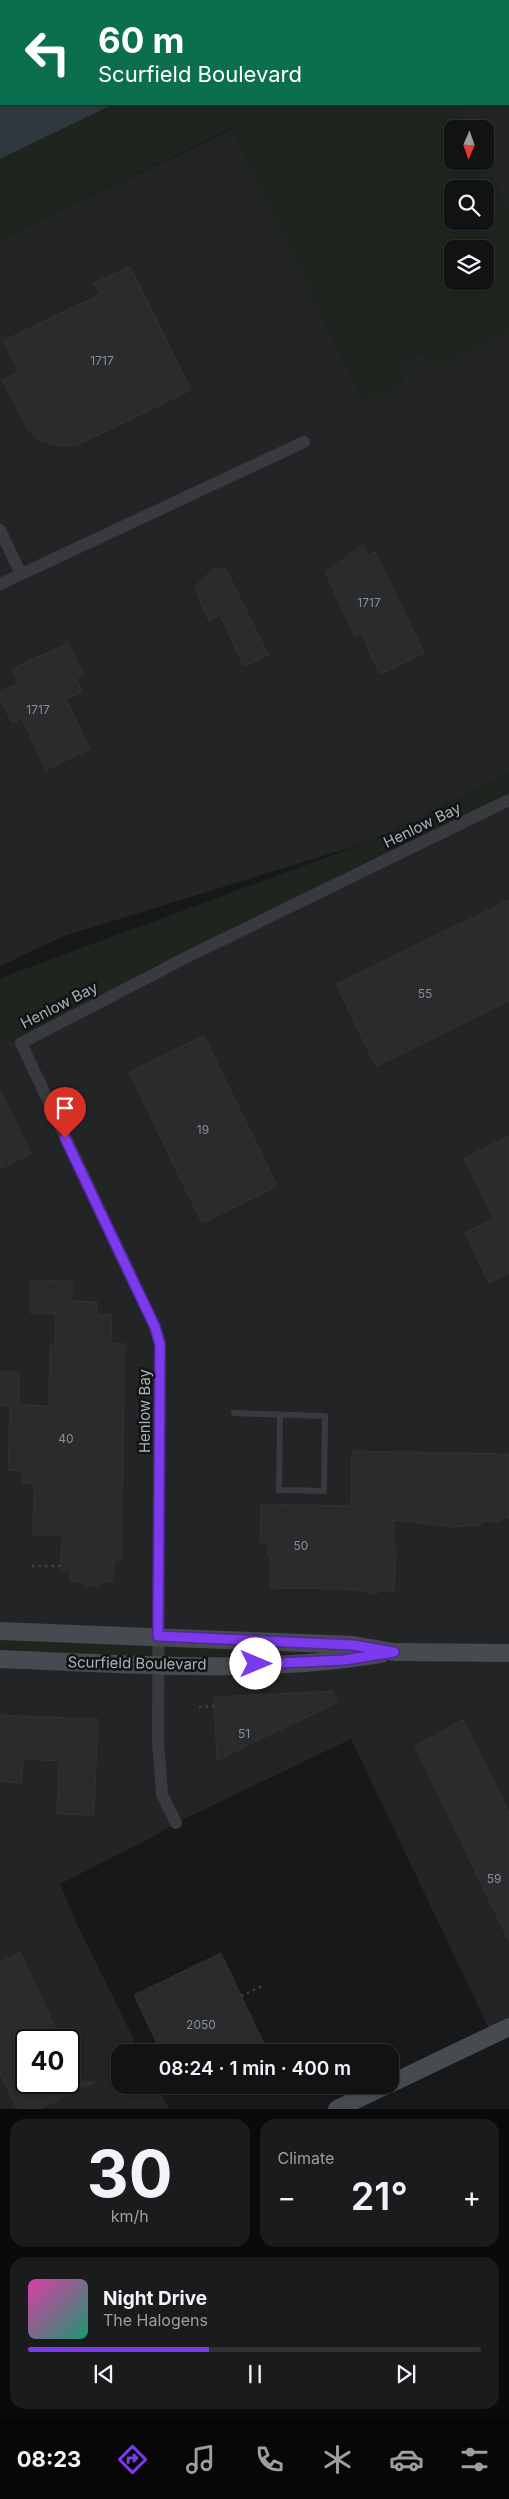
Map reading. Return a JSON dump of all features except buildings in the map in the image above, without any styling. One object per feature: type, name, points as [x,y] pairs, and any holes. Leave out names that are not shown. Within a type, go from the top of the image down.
[{"type":"street","points":[[0,584],[304,442]]},
{"type":"street","points":[[0,530],[21,574]]},
{"type":"street","name":"Henlow Bay","points":[[176,1823],[162,1794],[159,1772],[160,1344],[155,1327],[21,1043],[192,955],[509,800]]},
{"type":"street","name":"Scurfield Boulevard","points":[[0,1631],[353,1645],[394,1652],[509,1654]]},
{"type":"street","name":"Scurfield Boulevard","points":[[0,1659],[158,1665],[290,1664],[344,1660],[394,1652]]},
{"type":"street","points":[[399,2079],[509,2026]]},
{"type":"street","points":[[337,2109],[368,2094]]},
{"type":"lane","points":[[234,1413],[280,1414],[325,1416],[324,1490],[279,1490],[280,1414]]},
{"type":"path","points":[[32,1566],[61,1566]]},
{"type":"path","points":[[199,1707],[214,1706]]},
{"type":"path","points":[[241,1996],[264,1985]]},
{"type":"shaded area","points":[[0,105],[112,105],[0,159]]},
{"type":"shaded area","points":[[112,105],[457,105],[464,120],[444,120],[444,170],[488,170],[494,180],[444,180],[444,230],[494,230],[494,181],[509,211],[509,332],[439,366],[429,364],[422,353],[400,366],[404,374],[403,382],[396,388],[363,401],[231,129],[0,239],[0,159]]},
{"type":"shaded area","points":[[284,105],[509,105],[509,774],[368,842],[64,936],[0,966],[0,239]]},
{"type":"shaded area","points":[[509,774],[509,800],[21,1043],[0,1038],[0,978],[368,842]]},
{"type":"shaded area","points":[[509,800],[509,2027],[492,2035],[351,1739],[176,1823],[151,1838],[60,1884],[77,1924],[136,2044],[111,2044],[111,2094],[162,2094],[169,2109],[0,2109],[0,1038],[21,1043]]},
{"type":"shaded area","points":[[0,1631],[353,1645],[344,1660],[0,1659]]},
{"type":"route","points":[[65,1138],[155,1327],[160,1344],[158,1636],[353,1645],[394,1652],[344,1660],[290,1664],[256,1664]]}]
